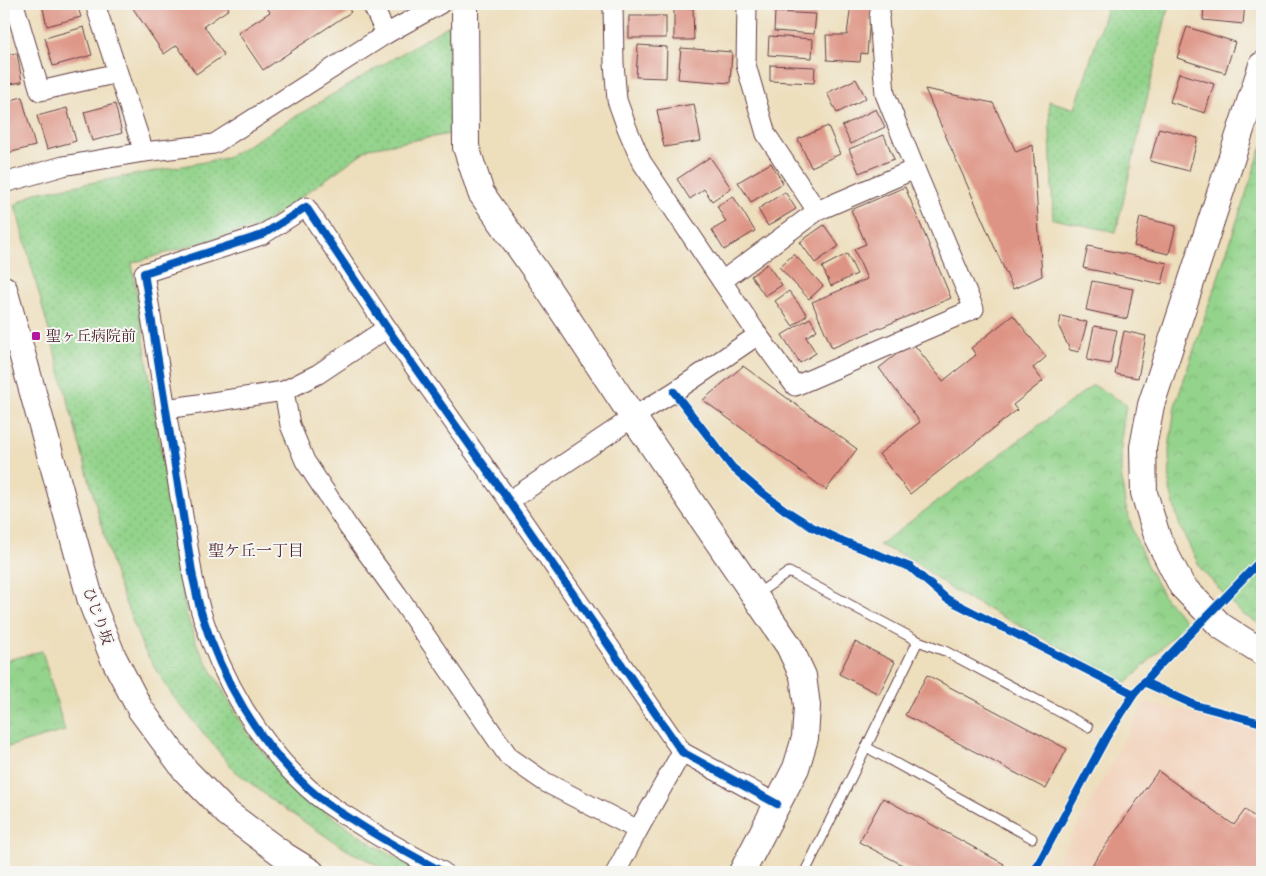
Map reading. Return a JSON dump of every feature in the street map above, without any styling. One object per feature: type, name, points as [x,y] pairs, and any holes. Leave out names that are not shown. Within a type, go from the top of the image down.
[{"type":"street","points":[[14,4],[40,91],[118,73]]},
{"type":"street","points":[[95,4],[144,152]]},
{"type":"street","points":[[372,4],[386,34]]},
{"type":"street","points":[[4,183],[63,166],[144,152],[214,144],[386,34],[440,4]]},
{"type":"street","points":[[465,4],[466,147],[482,193],[789,646],[802,676],[807,706],[805,738],[796,768],[742,872]]},
{"type":"street","points":[[612,4],[617,100],[640,161],[758,335],[795,386],[974,309],[885,94],[879,18],[882,4]]},
{"type":"street","points":[[746,4],[746,65],[766,134],[817,210]]},
{"type":"street","points":[[1262,66],[1151,405],[1143,447],[1144,493],[1158,539],[1182,586],[1221,626],[1262,652]]},
{"type":"street","points":[[722,281],[817,210],[915,169]]},
{"type":"street","points":[[443,872],[382,840],[329,805],[288,768],[239,702],[224,674],[201,614],[193,578],[144,273],[262,235],[306,206],[387,328],[682,752],[777,804]]},
{"type":"street","name":"ひじり坂","points":[[4,289],[91,601],[114,657],[140,709],[186,771],[226,813],[285,856],[311,872]]},
{"type":"street","points":[[166,409],[284,391],[318,374],[387,328]]},
{"type":"street","points":[[509,501],[758,335]]},
{"type":"street","points":[[284,391],[290,424],[305,461],[349,528],[395,591],[509,757],[545,782],[638,830]]},
{"type":"street","points":[[616,872],[682,752]]},
{"type":"lane","points":[[754,595],[790,572],[918,641],[945,651],[1088,726]]},
{"type":"lane","points":[[805,872],[918,641]]},
{"type":"lane","points":[[866,747],[1032,838]]},
{"type":"shaded area","points":[[1145,702],[1262,728],[1262,872],[1052,872]]},
{"type":"green space","points":[[1108,4],[1169,4],[1116,232],[1053,219],[1049,101],[1075,109]]},
{"type":"green space","points":[[451,24],[456,34],[450,134],[369,148],[262,225],[132,263],[187,616],[198,647],[248,734],[269,759],[328,813],[375,846],[422,872],[391,872],[347,850],[277,804],[234,770],[172,695],[143,648],[116,579],[15,205],[35,193],[226,158]]},
{"type":"green space","points":[[1262,146],[1262,625],[1242,614],[1201,569],[1180,527],[1170,490],[1169,449],[1175,406]]},
{"type":"green space","points":[[1093,385],[1126,404],[1121,440],[1121,472],[1125,504],[1134,534],[1149,570],[1165,598],[1187,622],[1127,683],[952,590],[913,560],[879,545]]},
{"type":"green space","points":[[42,651],[65,731],[4,748],[4,661]]},
{"type":"building","points":[[42,4],[77,4],[81,17],[47,26]]},
{"type":"building","points":[[130,4],[226,4],[229,9],[204,26],[224,55],[196,74],[177,45],[164,54]]},
{"type":"building","points":[[264,4],[345,4],[351,12],[263,70],[238,33],[270,12]]},
{"type":"building","points":[[807,4],[807,7],[784,5]]},
{"type":"building","points":[[851,4],[871,4],[867,54],[861,53],[860,62],[827,60],[826,35],[847,35]]},
{"type":"building","points":[[1204,4],[1245,4],[1243,24],[1203,20]]},
{"type":"building","points":[[674,8],[693,8],[694,40],[674,40]]},
{"type":"building","points":[[775,12],[816,14],[814,34],[774,31]]},
{"type":"building","points":[[629,16],[666,16],[666,38],[629,38]]},
{"type":"building","points":[[84,27],[92,55],[53,66],[45,38]]},
{"type":"building","points":[[1187,27],[1235,42],[1225,73],[1177,58]]},
{"type":"building","points":[[769,36],[813,39],[812,58],[768,55]]},
{"type":"building","points":[[638,45],[667,47],[666,78],[636,77]]},
{"type":"building","points":[[681,48],[732,52],[730,83],[678,79]]},
{"type":"building","points":[[17,53],[22,82],[4,85],[4,55]]},
{"type":"building","points":[[770,65],[815,67],[814,83],[770,81]]},
{"type":"building","points":[[1179,73],[1214,84],[1205,113],[1170,102]]},
{"type":"building","points":[[856,79],[866,98],[837,113],[827,93]]},
{"type":"building","points":[[925,89],[993,103],[1016,152],[1033,145],[1042,276],[1013,289]]},
{"type":"building","points":[[22,97],[35,146],[8,153],[4,135],[4,102]]},
{"type":"building","points":[[115,104],[122,133],[92,141],[84,112]]},
{"type":"building","points":[[694,104],[701,141],[664,147],[657,110]]},
{"type":"building","points":[[67,108],[76,141],[47,149],[37,116]]},
{"type":"building","points":[[876,109],[885,127],[851,144],[842,126]]},
{"type":"building","points":[[828,126],[840,154],[811,167],[798,139]]},
{"type":"building","points":[[1159,128],[1198,138],[1189,171],[1150,161]]},
{"type":"building","points":[[884,135],[894,159],[859,173],[849,149]]},
{"type":"building","points":[[710,157],[731,188],[712,201],[704,189],[690,199],[677,179]]},
{"type":"building","points":[[771,163],[783,183],[751,202],[738,182]]},
{"type":"building","points":[[905,187],[951,298],[832,348],[812,302],[867,279],[854,249],[866,244],[851,210]]},
{"type":"building","points":[[785,192],[796,209],[768,226],[758,209]]},
{"type":"building","points":[[733,196],[755,231],[724,250],[712,230],[726,222],[717,206]]},
{"type":"building","points":[[1140,217],[1176,226],[1169,254],[1134,246]]},
{"type":"building","points":[[824,225],[839,246],[815,263],[800,242]]},
{"type":"building","points":[[1088,246],[1167,263],[1162,284],[1083,268]]},
{"type":"building","points":[[794,254],[823,286],[809,299],[779,267]]},
{"type":"building","points":[[847,254],[857,274],[831,286],[822,267]]},
{"type":"building","points":[[767,264],[782,285],[765,296],[751,276]]},
{"type":"building","points":[[1092,281],[1133,289],[1127,319],[1086,310]]},
{"type":"building","points":[[789,291],[807,315],[793,326],[775,301]]},
{"type":"building","points":[[1013,315],[1046,357],[1033,368],[1043,381],[1013,405],[1017,410],[910,494],[879,454],[920,422],[879,368],[912,342],[943,381],[976,355],[971,348]]},
{"type":"building","points":[[1061,316],[1087,322],[1079,352],[1070,350],[1059,327]]},
{"type":"building","points":[[810,318],[817,330],[806,337],[816,353],[800,363],[782,335]]},
{"type":"building","points":[[1094,326],[1117,330],[1110,364],[1087,360]]},
{"type":"building","points":[[1124,331],[1146,336],[1138,378],[1115,374]]},
{"type":"building","points":[[743,366],[857,449],[826,490],[703,400]]},
{"type":"building","points":[[855,642],[895,662],[879,694],[839,674]]},
{"type":"building","points":[[927,675],[1067,749],[1046,789],[905,715]]},
{"type":"building","points":[[1158,771],[1234,825],[1245,810],[1262,822],[1262,872],[1149,872],[1146,870],[1145,872],[1087,872]]},
{"type":"building","points":[[883,798],[1004,864],[1000,872],[916,872],[859,842]]},
{"type":"cycle path","points":[[443,872],[385,840],[329,805],[308,788],[273,751],[244,709],[220,663],[202,615],[193,578],[144,273],[262,235],[306,207],[387,328],[682,752],[777,804]]},
{"type":"cycle path","points":[[674,392],[732,467],[785,510],[812,527],[840,540],[910,567],[947,599],[1134,694]]},
{"type":"cycle path","points":[[1034,872],[1107,736],[1134,694],[1262,559]]},
{"type":"cycle path","points":[[1144,682],[1195,705],[1262,723]]},
{"type":"place","name":"聖ヶ丘病院前","points":[[36,336]]},
{"type":"district","name":"聖ケ丘一丁目","points":[[256,550]]}]
